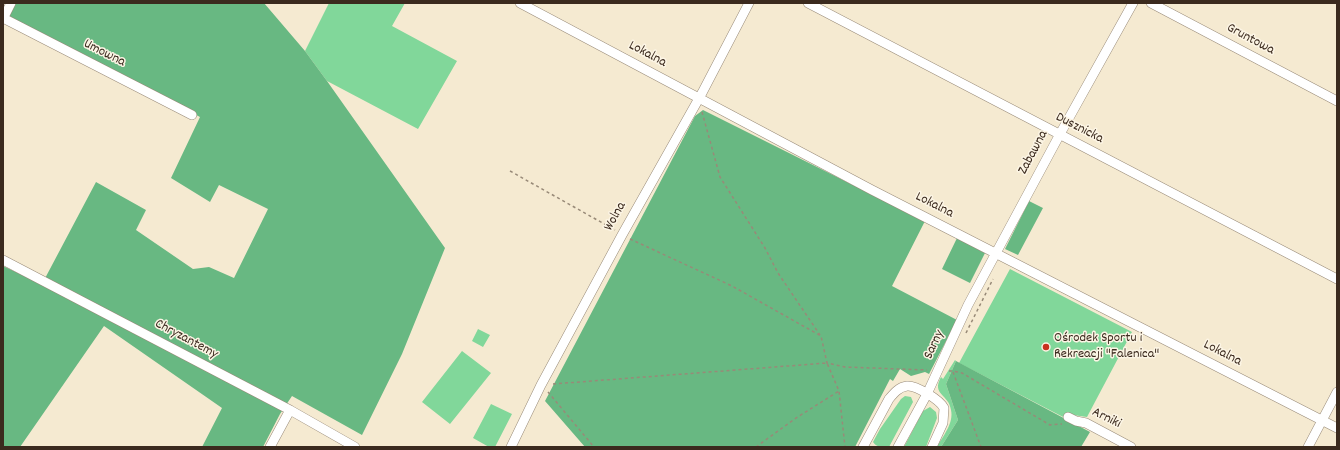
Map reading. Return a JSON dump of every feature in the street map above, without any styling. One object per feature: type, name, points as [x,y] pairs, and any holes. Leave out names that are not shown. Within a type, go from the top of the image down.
[{"type":"street","points":[[3,18],[11,3]]},
{"type":"street","name":"Lokalna","points":[[520,3],[533,6],[699,99],[1337,428]]},
{"type":"street","name":"Wolna","points":[[511,447],[541,385],[622,235],[699,99],[749,3]]},
{"type":"street","name":"Dusznicka","points":[[808,3],[1337,278]]},
{"type":"street","name":"Zabawna","points":[[997,254],[1060,134],[1133,3]]},
{"type":"street","name":"Gruntowa","points":[[1151,3],[1337,101]]},
{"type":"street","name":"Umowna","points":[[3,18],[192,115]]},
{"type":"street","name":"Sarny","points":[[898,447],[927,394],[968,305],[997,254]]},
{"type":"street","name":"Chryzantemy","points":[[3,260],[290,410],[355,447]]},
{"type":"street","points":[[863,447],[889,399],[895,392],[908,386],[927,394],[938,401],[944,408],[943,423],[932,447]]},
{"type":"street","points":[[1308,447],[1337,392]]},
{"type":"street","points":[[270,447],[290,410]]},
{"type":"street","name":"Arniki","points":[[1072,419],[1086,423],[1131,447]]},
{"type":"path","points":[[699,99],[720,177],[765,248],[778,273],[821,336],[827,363],[839,391],[845,447]]},
{"type":"path","points":[[510,171],[622,235],[732,286],[821,336]]},
{"type":"path","points":[[966,334],[994,279]]},
{"type":"path","points":[[541,385],[827,363],[845,367],[932,370]]},
{"type":"path","points":[[948,368],[946,372],[953,371],[962,373],[1050,425],[1072,419]]},
{"type":"path","points":[[953,371],[981,447]]},
{"type":"path","points":[[541,385],[594,447]]},
{"type":"path","points":[[756,447],[796,418],[839,391]]},
{"type":"green space","points":[[7,3],[264,3],[305,51],[445,248],[402,354],[362,435],[292,396],[280,414],[263,447],[202,447],[222,408],[104,326],[20,447],[3,447],[3,266],[42,284],[96,182],[146,210],[136,230],[193,269],[209,267],[234,278],[268,209],[219,185],[210,202],[171,178],[200,117],[3,13]]},
{"type":"green space","points":[[329,3],[405,3],[392,26],[457,61],[418,129],[327,81],[305,51]]},
{"type":"green space","points":[[703,110],[925,221],[892,286],[957,320],[929,374],[925,372],[911,376],[900,369],[893,381],[890,379],[855,447],[585,447],[545,401],[695,116]]},
{"type":"green space","points":[[1029,201],[1043,208],[1018,255],[1005,249]]},
{"type":"green space","points":[[957,238],[985,253],[970,283],[942,269]]},
{"type":"green space","name":"Ośrodek Sportu i Rekreacji \"Falenica\"","points":[[1010,269],[1132,332],[1087,417],[1073,415],[1067,419],[959,363]]},
{"type":"green space","points":[[478,329],[490,335],[483,347],[472,341]]},
{"type":"green space","points":[[462,351],[491,373],[450,424],[422,402]]},
{"type":"green space","points":[[955,360],[956,361],[946,384],[958,420],[941,447],[937,447],[949,425],[952,415],[950,405],[939,391],[938,383],[941,377],[943,379]]},
{"type":"green space","points":[[956,361],[1090,432],[1081,447],[941,447],[958,420],[946,384]]},
{"type":"green space","points":[[905,396],[911,397],[913,402],[889,447],[880,447],[876,445],[873,442],[880,429],[901,399]]},
{"type":"green space","points":[[491,404],[512,414],[495,447],[489,447],[473,438]]},
{"type":"green space","points":[[930,407],[936,412],[937,418],[926,447],[904,447],[923,411]]},
{"type":"place","name":"Ośrodek Sportu i Rekreacji \"Falenica\"","points":[[1046,347]]}]
